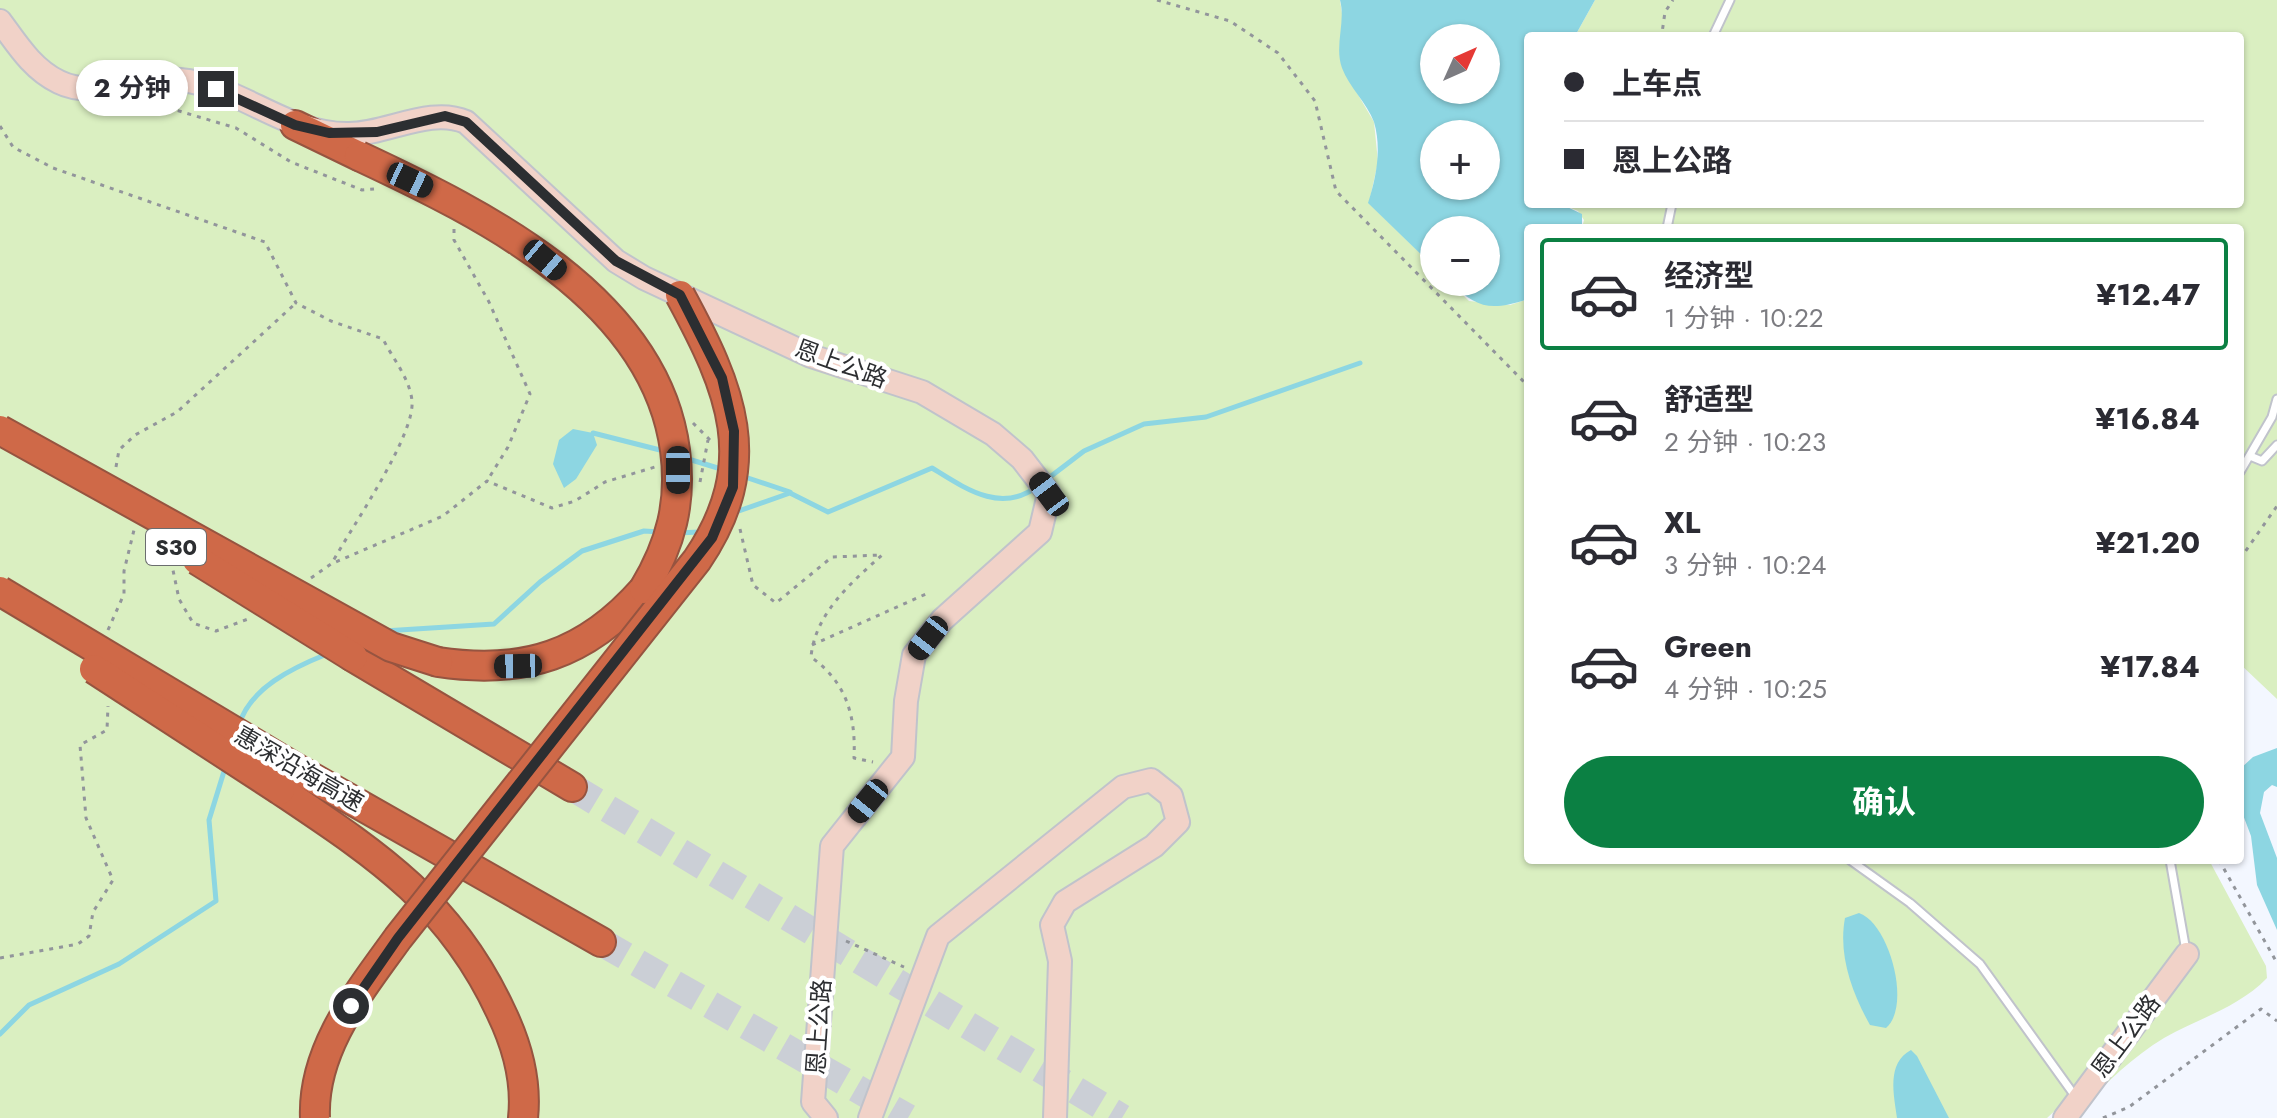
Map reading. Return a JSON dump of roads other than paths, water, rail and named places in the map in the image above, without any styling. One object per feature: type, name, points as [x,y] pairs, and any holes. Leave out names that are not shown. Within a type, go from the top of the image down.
[{"type":"highway","points":[[0,430],[391,647],[438,662],[470,667],[518,666],[562,652],[626,610],[644,589],[661,561],[678,504],[678,470],[668,413],[657,383],[637,351],[572,282],[523,244],[457,204],[295,125]]},
{"type":"highway","points":[[315,1118],[318,1082],[327,1051],[360,992],[398,938],[697,560],[724,514],[736,459],[730,404],[716,365],[680,295]]},
{"type":"highway","name":"S30","points":[[0,437],[353,657],[572,787]]},
{"type":"highway","name":"惠深沿海高速","points":[[0,591],[288,780],[601,942]]},
{"type":"highway","points":[[0,607],[288,780],[411,886],[452,927],[488,984],[507,1022],[520,1061],[526,1097],[523,1118]]},
{"type":"street","name":"恩上公路","points":[[0,21],[29,60],[61,84],[97,88],[160,80],[197,83],[295,125],[344,135],[377,132],[445,116],[466,122],[616,261],[680,295],[811,356],[922,392],[993,434],[1022,459],[1049,494],[1040,532],[942,620],[914,655],[903,757],[832,846],[813,1102],[826,1118]]},
{"type":"street","points":[[870,1118],[938,936],[1123,787],[1151,780],[1171,796],[1178,822],[1154,846],[1065,902],[1052,925],[1060,961],[1055,1118]]},
{"type":"street","name":"恩上公路","points":[[2072,1109],[2187,954]]},
{"type":"lane","points":[[1715,32],[1730,0]]},
{"type":"lane","points":[[2244,466],[2272,417],[2277,399]]},
{"type":"lane","points":[[2250,456],[2262,461],[2277,445]]},
{"type":"lane","points":[[1856,864],[1910,903],[1980,964],[2072,1109]]},
{"type":"lane","points":[[2171,864],[2187,954]]},
{"type":"water","points":[[1340,0],[1595,0],[1577,32],[1524,32],[1524,208],[1569,208],[1582,214],[1582,224],[1524,224],[1524,300],[1494,306],[1466,296],[1500,296],[1500,216],[1420,216],[1420,253],[1368,203],[1377,163],[1376,132],[1371,115],[1342,68],[1339,51]]},
{"type":"water","points":[[573,429],[593,433],[597,445],[576,479],[564,488],[553,464],[559,440]]},
{"type":"water","points":[[2277,748],[2277,787],[2272,785],[2264,792],[2260,813],[2277,858],[2277,930],[2257,885],[2251,836],[2244,818],[2244,765],[2253,757]]},
{"type":"water","points":[[1859,913],[1880,932],[1894,966],[1897,1002],[1894,1017],[1886,1028],[1870,1025],[1848,973],[1843,946],[1845,918]]},
{"type":"water","points":[[1911,1050],[1949,1118],[1897,1118],[1895,1071],[1903,1056]]},
{"type":"waterway","points":[[1046,480],[1084,451],[1144,424],[1206,417],[1360,363]]},
{"type":"waterway","points":[[593,433],[664,451]]},
{"type":"waterway","points":[[685,458],[721,469]]},
{"type":"waterway","points":[[733,513],[790,493],[828,512],[932,468],[958,484],[997,498],[1011,498],[1038,486]]},
{"type":"waterway","points":[[742,476],[790,492]]},
{"type":"waterway","points":[[384,631],[494,624],[540,582],[582,551],[644,531],[660,532]]},
{"type":"waterway","points":[[678,533],[699,532]]},
{"type":"waterway","points":[[239,725],[252,700],[262,690],[287,673],[327,654]]},
{"type":"waterway","points":[[0,1034],[29,1005],[119,964],[216,901],[209,820],[226,765]]},
{"type":"tunnel","points":[[572,787],[1122,1118]]},
{"type":"tunnel","points":[[601,942],[908,1118]]}]
